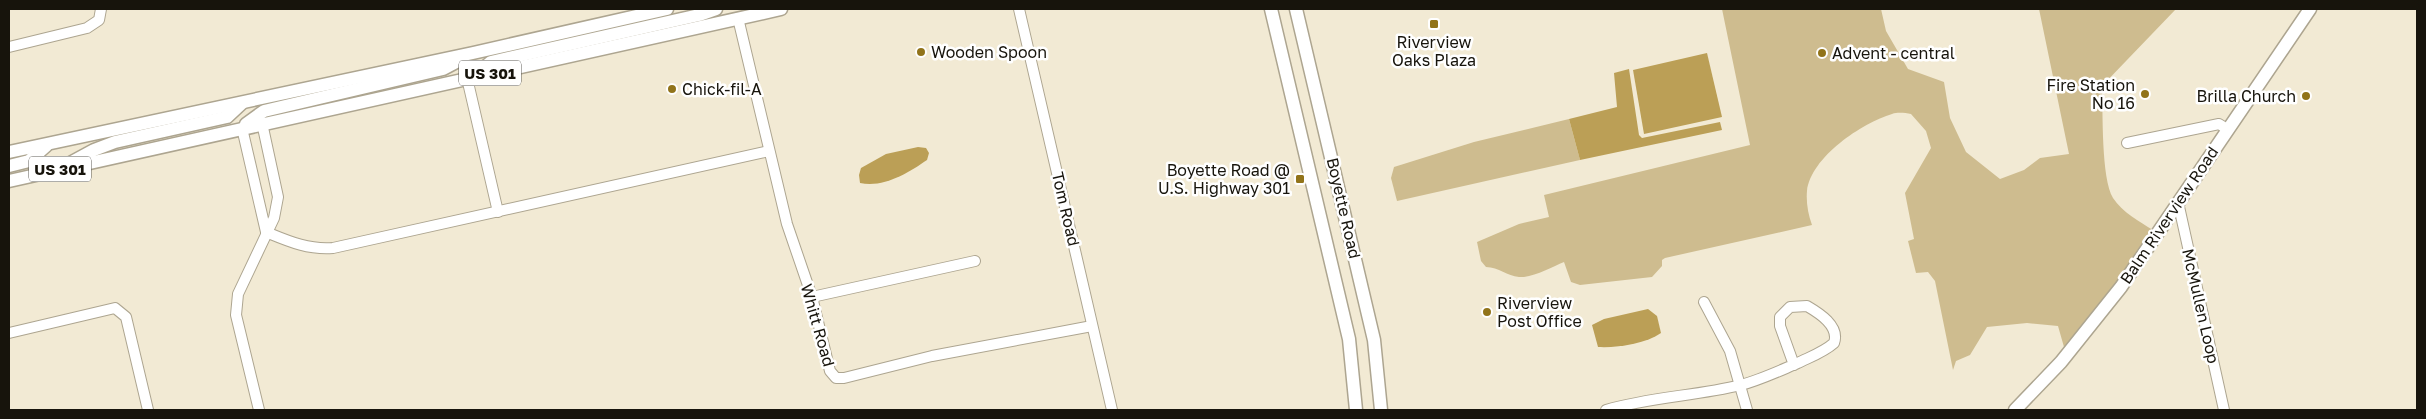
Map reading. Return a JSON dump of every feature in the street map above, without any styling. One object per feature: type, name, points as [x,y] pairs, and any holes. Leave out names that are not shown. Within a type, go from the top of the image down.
[{"type":"main road","name":"US 301","points":[[9,152],[473,53],[667,9]]},
{"type":"main road","points":[[470,77],[491,62],[699,15],[716,9]]},
{"type":"main road","name":"US 301","points":[[9,181],[470,77],[741,13],[781,9]]},
{"type":"main road","name":"Boyette Road","points":[[1271,9],[1347,329],[1356,410]]},
{"type":"main road","name":"Boyette Road","points":[[1296,9],[1372,331],[1381,410]]},
{"type":"main road","name":"Balm Riverview Road","points":[[2016,410],[2061,362],[2121,287],[2310,9]]},
{"type":"main road","points":[[242,128],[264,111],[443,69],[473,53]]},
{"type":"main road","points":[[57,170],[94,150],[115,142],[227,117],[243,102]]},
{"type":"main road","points":[[9,166],[29,161],[48,144]]},
{"type":"street","points":[[9,47],[87,28],[99,20],[101,9]]},
{"type":"street","name":"Tom Road","points":[[1019,9],[1112,410]]},
{"type":"street","name":"Whitt Road","points":[[741,13],[769,151],[787,224],[812,297],[830,371],[836,378],[840,379],[932,356],[1092,326]]},
{"type":"street","points":[[470,77],[498,212]]},
{"type":"street","points":[[259,410],[236,315],[238,294],[274,218],[278,197],[262,123]]},
{"type":"street","points":[[2127,143],[2219,124],[2227,129]]},
{"type":"street","points":[[242,128],[266,232]]},
{"type":"street","points":[[266,232],[304,246],[318,249],[333,248],[769,151]]},
{"type":"street","name":"McMullen Loop","points":[[2178,202],[2224,410]]},
{"type":"street","points":[[812,297],[975,261]]},
{"type":"street","points":[[1704,302],[1730,350],[1747,410]]},
{"type":"street","points":[[1606,410],[1741,384],[1794,364],[1827,348],[1836,338],[1832,326],[1807,306],[1790,308],[1780,317],[1780,326],[1794,364]]},
{"type":"street","points":[[9,333],[115,308],[126,317],[148,410]]},
{"type":"shaded area","points":[[1722,9],[1881,9],[1886,31],[1908,69],[1944,82],[1950,118],[1966,152],[2000,179],[2024,170],[2040,158],[2069,154],[2039,9],[2176,9],[2102,86],[2106,176],[2109,189],[2121,208],[2153,230],[2117,284],[2068,346],[2064,347],[2058,326],[2027,323],[1987,327],[1970,355],[1956,361],[1953,370],[1935,281],[1928,272],[1916,273],[1908,241],[1914,239],[1905,193],[1931,148],[1926,131],[1911,114],[1899,113],[1880,118],[1853,133],[1828,154],[1818,166],[1811,178],[1807,191],[1809,217],[1812,225],[1665,258],[1662,260],[1662,266],[1652,277],[1580,285],[1571,282],[1564,262],[1542,272],[1524,277],[1486,267],[1481,261],[1477,242],[1519,224],[1549,217],[1544,195],[1750,145]]},
{"type":"shaded area","points":[[1707,53],[1722,117],[1644,134],[1633,70]]},
{"type":"shaded area","points":[[1629,69],[1639,135],[1642,138],[1720,122],[1722,130],[1580,160],[1569,119],[1617,107],[1614,73]]},
{"type":"shaded area","points":[[1569,119],[1580,160],[1397,201],[1391,178],[1394,167],[1474,142]]},
{"type":"shaded area","points":[[918,147],[926,148],[929,153],[927,160],[912,170],[887,181],[869,184],[860,183],[859,175],[861,168],[886,154]]},
{"type":"shaded area","points":[[1648,309],[1657,316],[1661,333],[1647,340],[1631,344],[1598,347],[1592,325],[1604,319]]},
{"type":"place","name":"Riverview Oaks Plaza","points":[[1434,24]]},
{"type":"place","name":"Wooden Spoon","points":[[921,52]]},
{"type":"place","name":"Advent - central","points":[[1822,53]]},
{"type":"place","name":"Chick-fil-A","points":[[672,89]]},
{"type":"place","name":"Fire Station No 16","points":[[2145,94]]},
{"type":"place","name":"Brilla Church","points":[[2306,96]]},
{"type":"place","name":"Boyette Road @ U.S. Highway 301","points":[[1300,179]]},
{"type":"place","name":"Riverview Post Office","points":[[1487,312]]}]
